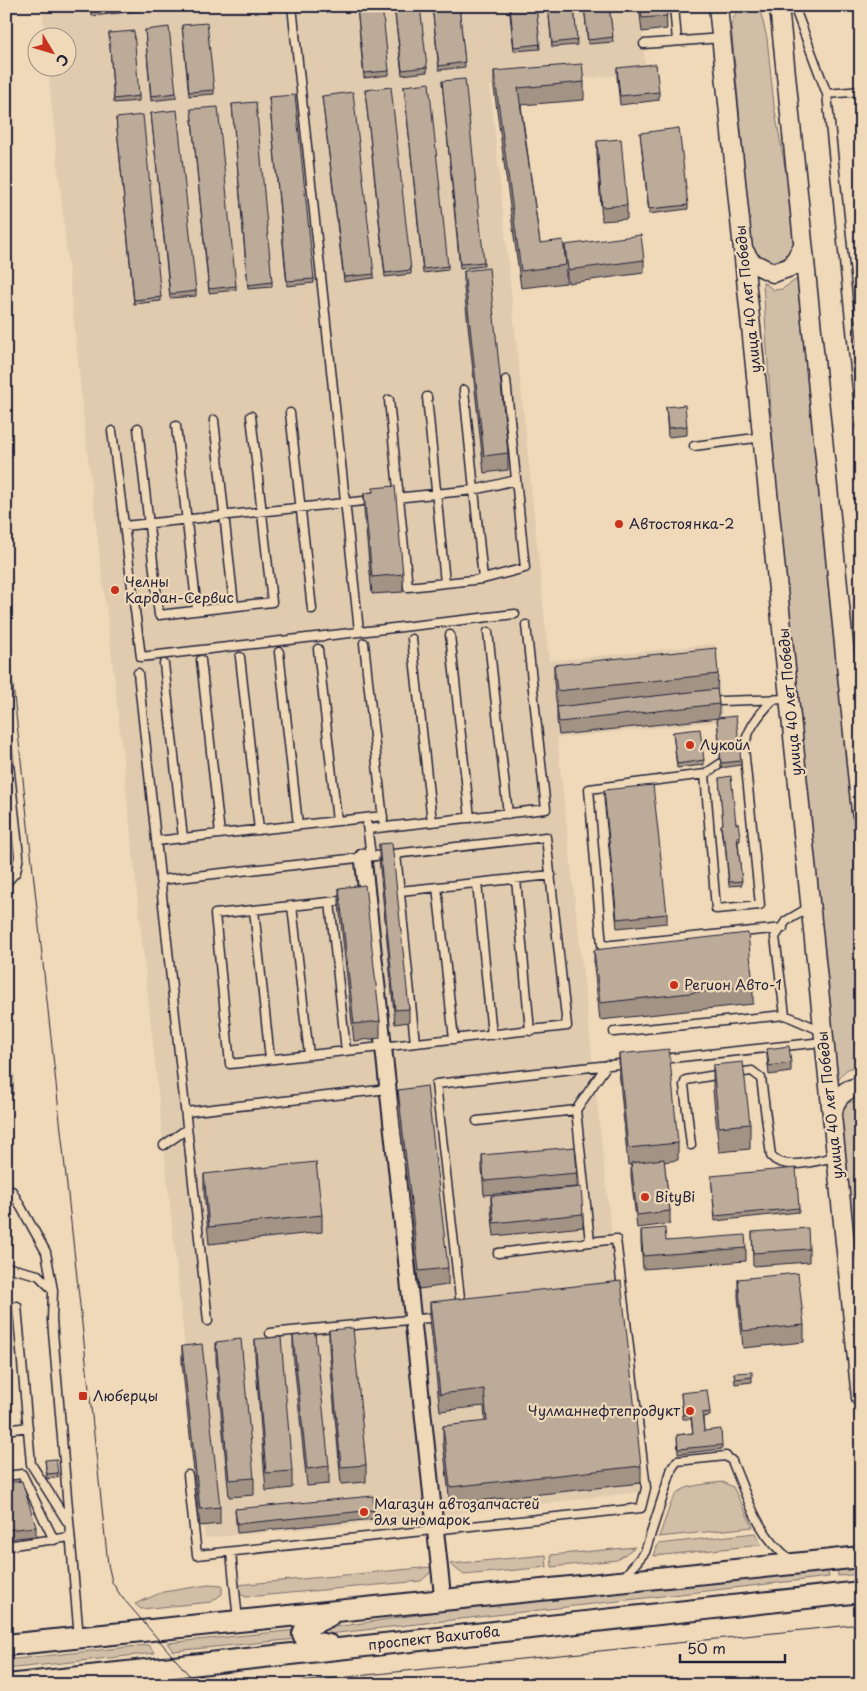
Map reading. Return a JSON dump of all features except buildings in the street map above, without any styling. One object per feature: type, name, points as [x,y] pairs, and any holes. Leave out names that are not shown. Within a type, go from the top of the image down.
[{"type":"main road","points":[[6,1645],[861,1557]]},
{"type":"main road","name":"проспект Вахитова","points":[[7,1685],[62,1682],[343,1648],[861,1592]]},
{"type":"main road","points":[[341,1611],[306,1628],[303,1634],[308,1641],[343,1648]]},
{"type":"street","name":"улица 40 лет Победы","points":[[718,6],[790,698],[832,1128],[857,1319],[861,1398]]},
{"type":"street","points":[[721,38],[726,12],[730,6]]},
{"type":"street","points":[[766,6],[780,32]]},
{"type":"street","points":[[778,6],[802,248],[858,756],[861,812]]},
{"type":"street","points":[[743,249],[751,262],[774,274],[791,267],[802,248]]},
{"type":"street","points":[[367,857],[368,898],[384,1047],[392,1097],[443,1600]]},
{"type":"street","points":[[832,1128],[833,1105],[840,1095],[855,1087],[861,1087]]},
{"type":"lane","points":[[292,6],[359,631]]},
{"type":"lane","points":[[674,6],[677,41]]},
{"type":"lane","points":[[794,6],[827,94],[860,403],[861,428]]},
{"type":"lane","points":[[644,44],[721,38]]},
{"type":"lane","points":[[827,94],[861,91]]},
{"type":"lane","points":[[390,400],[408,587],[483,579],[525,568],[506,380]]},
{"type":"lane","points":[[464,390],[483,579]]},
{"type":"lane","points":[[426,397],[445,583]]},
{"type":"lane","points":[[290,412],[312,609]]},
{"type":"lane","points":[[138,428],[159,614],[272,602],[251,416]]},
{"type":"lane","points":[[214,420],[234,606]]},
{"type":"lane","points":[[176,426],[196,610]]},
{"type":"lane","points":[[112,431],[140,657],[515,614]]},
{"type":"lane","points":[[694,446],[763,437]]},
{"type":"lane","points":[[390,498],[474,490],[516,480]]},
{"type":"lane","points":[[124,526],[381,499]]},
{"type":"lane","points":[[368,829],[546,809],[526,625]]},
{"type":"lane","points":[[488,632],[508,814]]},
{"type":"lane","points":[[450,635],[470,818]]},
{"type":"lane","points":[[412,639],[432,822]]},
{"type":"lane","points":[[364,643],[384,827]]},
{"type":"lane","points":[[318,649],[337,821]]},
{"type":"lane","points":[[279,652],[298,825]]},
{"type":"lane","points":[[240,657],[259,830]]},
{"type":"lane","points":[[201,660],[220,834]]},
{"type":"lane","points":[[164,664],[183,838]]},
{"type":"lane","points":[[138,674],[208,1321]]},
{"type":"lane","points":[[721,701],[790,698]]},
{"type":"lane","points":[[705,774],[716,909],[760,905],[744,748],[746,739],[760,712],[773,700]]},
{"type":"lane","points":[[6,736],[19,856],[16,872],[6,883]]},
{"type":"lane","points":[[744,748],[705,774],[589,789],[602,946],[783,928]]},
{"type":"lane","points":[[156,841],[383,816]]},
{"type":"lane","points":[[366,818],[368,829],[367,857]]},
{"type":"lane","points":[[160,880],[546,837],[567,1026],[230,1064],[215,914],[368,898]]},
{"type":"lane","points":[[396,854],[415,1043]]},
{"type":"lane","points":[[400,891],[550,875]]},
{"type":"lane","points":[[516,879],[530,1030]]},
{"type":"lane","points":[[477,883],[492,1035]]},
{"type":"lane","points":[[437,887],[454,1039]]},
{"type":"lane","points":[[330,902],[346,1051]]},
{"type":"lane","points":[[292,906],[309,1055]]},
{"type":"lane","points":[[785,1015],[775,937],[786,921],[810,907]]},
{"type":"lane","points":[[254,910],[270,1059]]},
{"type":"lane","points":[[614,1032],[785,1015],[823,1037]]},
{"type":"lane","points":[[656,1060],[823,1037]]},
{"type":"lane","points":[[270,1333],[462,1314],[436,1084],[636,1062]]},
{"type":"lane","points":[[590,1242],[576,1110],[607,1065]]},
{"type":"lane","points":[[691,1145],[684,1084],[686,1080],[752,1071],[762,1078],[771,1156],[774,1160],[784,1164],[836,1158]]},
{"type":"lane","points":[[428,1096],[437,1095]]},
{"type":"lane","points":[[186,1112],[392,1097]]},
{"type":"lane","points":[[477,1121],[576,1110]]},
{"type":"lane","points":[[164,1145],[187,1130]]},
{"type":"lane","points":[[570,1155],[580,1154]]},
{"type":"lane","points":[[6,1190],[12,1191],[46,1252],[53,1290],[52,1320],[79,1638]]},
{"type":"lane","points":[[576,1197],[586,1196]]},
{"type":"lane","points":[[188,1476],[197,1555],[231,1553],[641,1508],[646,1488],[616,1239],[498,1253]]},
{"type":"lane","points":[[6,1268],[38,1275],[53,1290]]},
{"type":"lane","points":[[614,1297],[623,1296]]},
{"type":"lane","points":[[17,1306],[31,1464],[70,1525]]},
{"type":"lane","points":[[6,1430],[28,1428]]},
{"type":"lane","points":[[620,1582],[645,1552],[672,1468],[677,1461],[726,1456],[732,1461],[758,1524],[770,1542],[797,1564]]},
{"type":"lane","points":[[6,1476],[22,1474],[54,1540]]},
{"type":"lane","points":[[6,1546],[70,1538]]},
{"type":"lane","points":[[231,1553],[238,1622]]},
{"type":"shaded area","points":[[42,6],[639,6],[646,73],[490,86],[549,661],[715,644],[723,721],[557,738],[640,1492],[411,1519],[205,1538],[115,684],[86,441],[49,78],[78,78],[78,28],[44,28]]},
{"type":"shaded area","points":[[752,6],[761,14],[767,38],[774,106],[787,178],[794,246],[783,259],[769,262],[756,254],[752,247],[731,25],[738,11],[744,7]]},
{"type":"shaded area","points":[[797,279],[861,904],[861,1068],[856,1067],[845,1071],[836,1086],[803,740],[775,479],[763,282],[774,290],[782,289]]},
{"type":"shaded area","points":[[861,1100],[861,1306],[841,1110],[846,1103]]},
{"type":"shaded area","points":[[723,1482],[733,1487],[753,1527],[659,1537],[669,1509],[678,1493],[693,1486]]},
{"type":"shaded area","points":[[755,1533],[761,1545],[654,1556],[658,1544]]},
{"type":"shaded area","points":[[635,1547],[617,1560],[552,1567],[551,1555]]},
{"type":"shaded area","points":[[546,1555],[547,1567],[464,1575],[450,1564]]},
{"type":"shaded area","points":[[861,1565],[861,1574],[838,1576],[837,1567]]},
{"type":"shaded area","points":[[432,1567],[430,1573],[421,1581],[246,1597],[238,1593],[237,1585]]},
{"type":"shaded area","points":[[827,1567],[829,1577],[329,1634],[328,1631],[329,1628],[449,1610]]},
{"type":"shaded area","points":[[208,1585],[222,1586],[222,1594],[211,1602],[141,1609],[135,1604],[163,1592]]},
{"type":"shaded area","points":[[297,1630],[297,1639],[173,1651],[167,1643]]},
{"type":"shaded area","points":[[148,1645],[155,1653],[6,1669],[6,1660]]},
{"type":"tram line","points":[[6,622],[108,1564],[112,1582],[121,1596],[189,1675],[206,1685]]},
{"type":"tram line","points":[[270,1685],[861,1624]]},
{"type":"place","name":"Автостоянка-2","points":[[619,524]]},
{"type":"place","name":"Челны Кардан-Сервис","points":[[115,590]]},
{"type":"place","name":"Лукойл","points":[[690,745]]},
{"type":"place","name":"Регион Авто-1","points":[[674,985]]},
{"type":"place","name":"BityBi","points":[[645,1197]]},
{"type":"place","name":"Люберцы","points":[[83,1396]]},
{"type":"place","name":"Чулманнефтепродукт","points":[[690,1411]]},
{"type":"place","name":"Магазин автозапчастей для иномарок","points":[[364,1512]]}]
